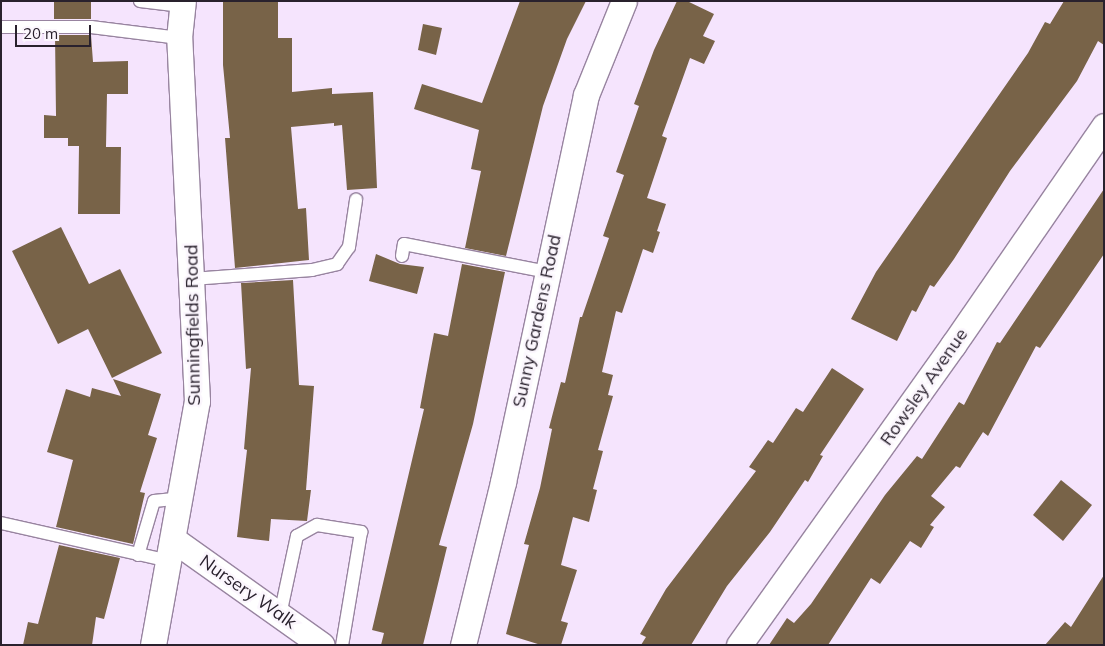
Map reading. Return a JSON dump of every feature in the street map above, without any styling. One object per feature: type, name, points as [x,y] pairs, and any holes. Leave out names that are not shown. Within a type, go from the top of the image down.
[{"type":"street","name":"Sunny Gardens Road","points":[[465,644],[503,482],[586,95],[624,1]]},
{"type":"street","name":"Sunningfields Road","points":[[153,645],[172,550],[197,401],[179,38],[182,4]]},
{"type":"street","name":"Rowsley Avenue","points":[[739,645],[953,345],[1104,126]]},
{"type":"street","name":"Nursery Walk","points":[[172,550],[280,615],[322,645]]},
{"type":"lane","points":[[140,1],[182,4]]},
{"type":"lane","points":[[1,26],[90,27],[179,38]]},
{"type":"lane","points":[[192,279],[312,270],[337,264],[349,247],[356,200]]},
{"type":"lane","points":[[402,256],[404,244],[548,272]]},
{"type":"lane","points":[[138,555],[151,505],[159,498],[180,498]]},
{"type":"lane","points":[[1,522],[138,555],[172,550]]},
{"type":"lane","points":[[280,615],[298,536],[317,525],[360,532],[342,645]]},
{"type":"building","points":[[54,1],[91,1],[91,19],[54,19]]},
{"type":"building","points":[[223,1],[278,1],[278,38],[292,38],[292,92],[332,88],[332,94],[373,92],[377,188],[347,190],[342,125],[334,126],[334,123],[291,127],[298,209],[306,208],[309,260],[235,268],[225,138],[230,138],[223,65]]},
{"type":"building","points":[[520,1],[586,1],[567,39],[543,106],[506,256],[465,248],[481,171],[471,169],[479,130],[414,109],[422,84],[482,103]]},
{"type":"building","points":[[677,1],[687,1],[714,14],[703,36],[715,41],[704,64],[690,58],[662,136],[667,138],[647,198],[666,204],[657,231],[660,232],[653,253],[643,249],[622,313],[616,311],[602,372],[613,375],[608,395],[613,396],[598,450],[603,451],[593,489],[597,490],[589,522],[573,517],[561,565],[577,570],[561,621],[568,623],[561,645],[541,645],[506,634],[529,545],[524,544],[540,488],[552,429],[549,428],[561,382],[565,383],[580,317],[582,317],[609,238],[603,236],[624,175],[616,172],[639,106],[634,104],[654,50]]},
{"type":"building","points":[[1064,1],[1104,1],[1104,45],[1098,41],[1077,81],[1010,171],[934,287],[930,285],[916,312],[912,310],[897,341],[851,319],[876,272],[1028,53],[1045,22],[1050,24]]},
{"type":"building","points":[[423,24],[442,28],[436,55],[418,50]]},
{"type":"building","points":[[55,35],[91,35],[93,62],[128,61],[128,94],[107,94],[106,147],[121,147],[120,214],[78,214],[79,146],[68,146],[68,138],[44,138],[44,115],[56,116]]},
{"type":"building","points":[[1104,189],[1104,254],[1040,348],[1036,346],[988,436],[983,432],[960,468],[956,466],[931,496],[945,507],[930,525],[934,527],[921,548],[910,541],[880,584],[871,578],[828,645],[769,645],[787,618],[794,623],[811,604],[885,495],[917,456],[922,459],[959,402],[964,405],[997,342],[1000,343]]},
{"type":"building","points":[[61,227],[89,284],[120,269],[162,353],[112,378],[88,329],[58,344],[12,251]]},
{"type":"building","points":[[376,254],[400,264],[424,267],[417,294],[369,281]]},
{"type":"building","points":[[462,264],[505,272],[473,424],[439,545],[447,547],[423,645],[381,645],[384,633],[372,630],[424,409],[420,408],[434,333],[448,336]]},
{"type":"building","points":[[293,280],[299,385],[314,386],[306,490],[311,490],[307,521],[271,519],[269,541],[237,537],[247,450],[244,449],[251,368],[246,369],[241,283]]},
{"type":"building","points":[[832,368],[864,389],[820,455],[823,456],[808,482],[805,480],[770,532],[727,586],[691,645],[641,645],[646,637],[640,634],[666,589],[756,471],[749,467],[768,440],[773,443],[796,408],[803,412]]},
{"type":"building","points":[[113,379],[161,394],[148,435],[157,438],[140,492],[145,493],[133,544],[56,527],[73,460],[47,452],[66,389],[90,397],[92,388],[121,396]]},
{"type":"building","points":[[1061,480],[1092,505],[1063,541],[1033,515]]},
{"type":"building","points":[[59,545],[120,558],[104,619],[96,617],[92,645],[23,645],[28,622],[38,624]]},
{"type":"building","points":[[1104,575],[1104,645],[1045,645],[1065,622],[1071,627]]}]
